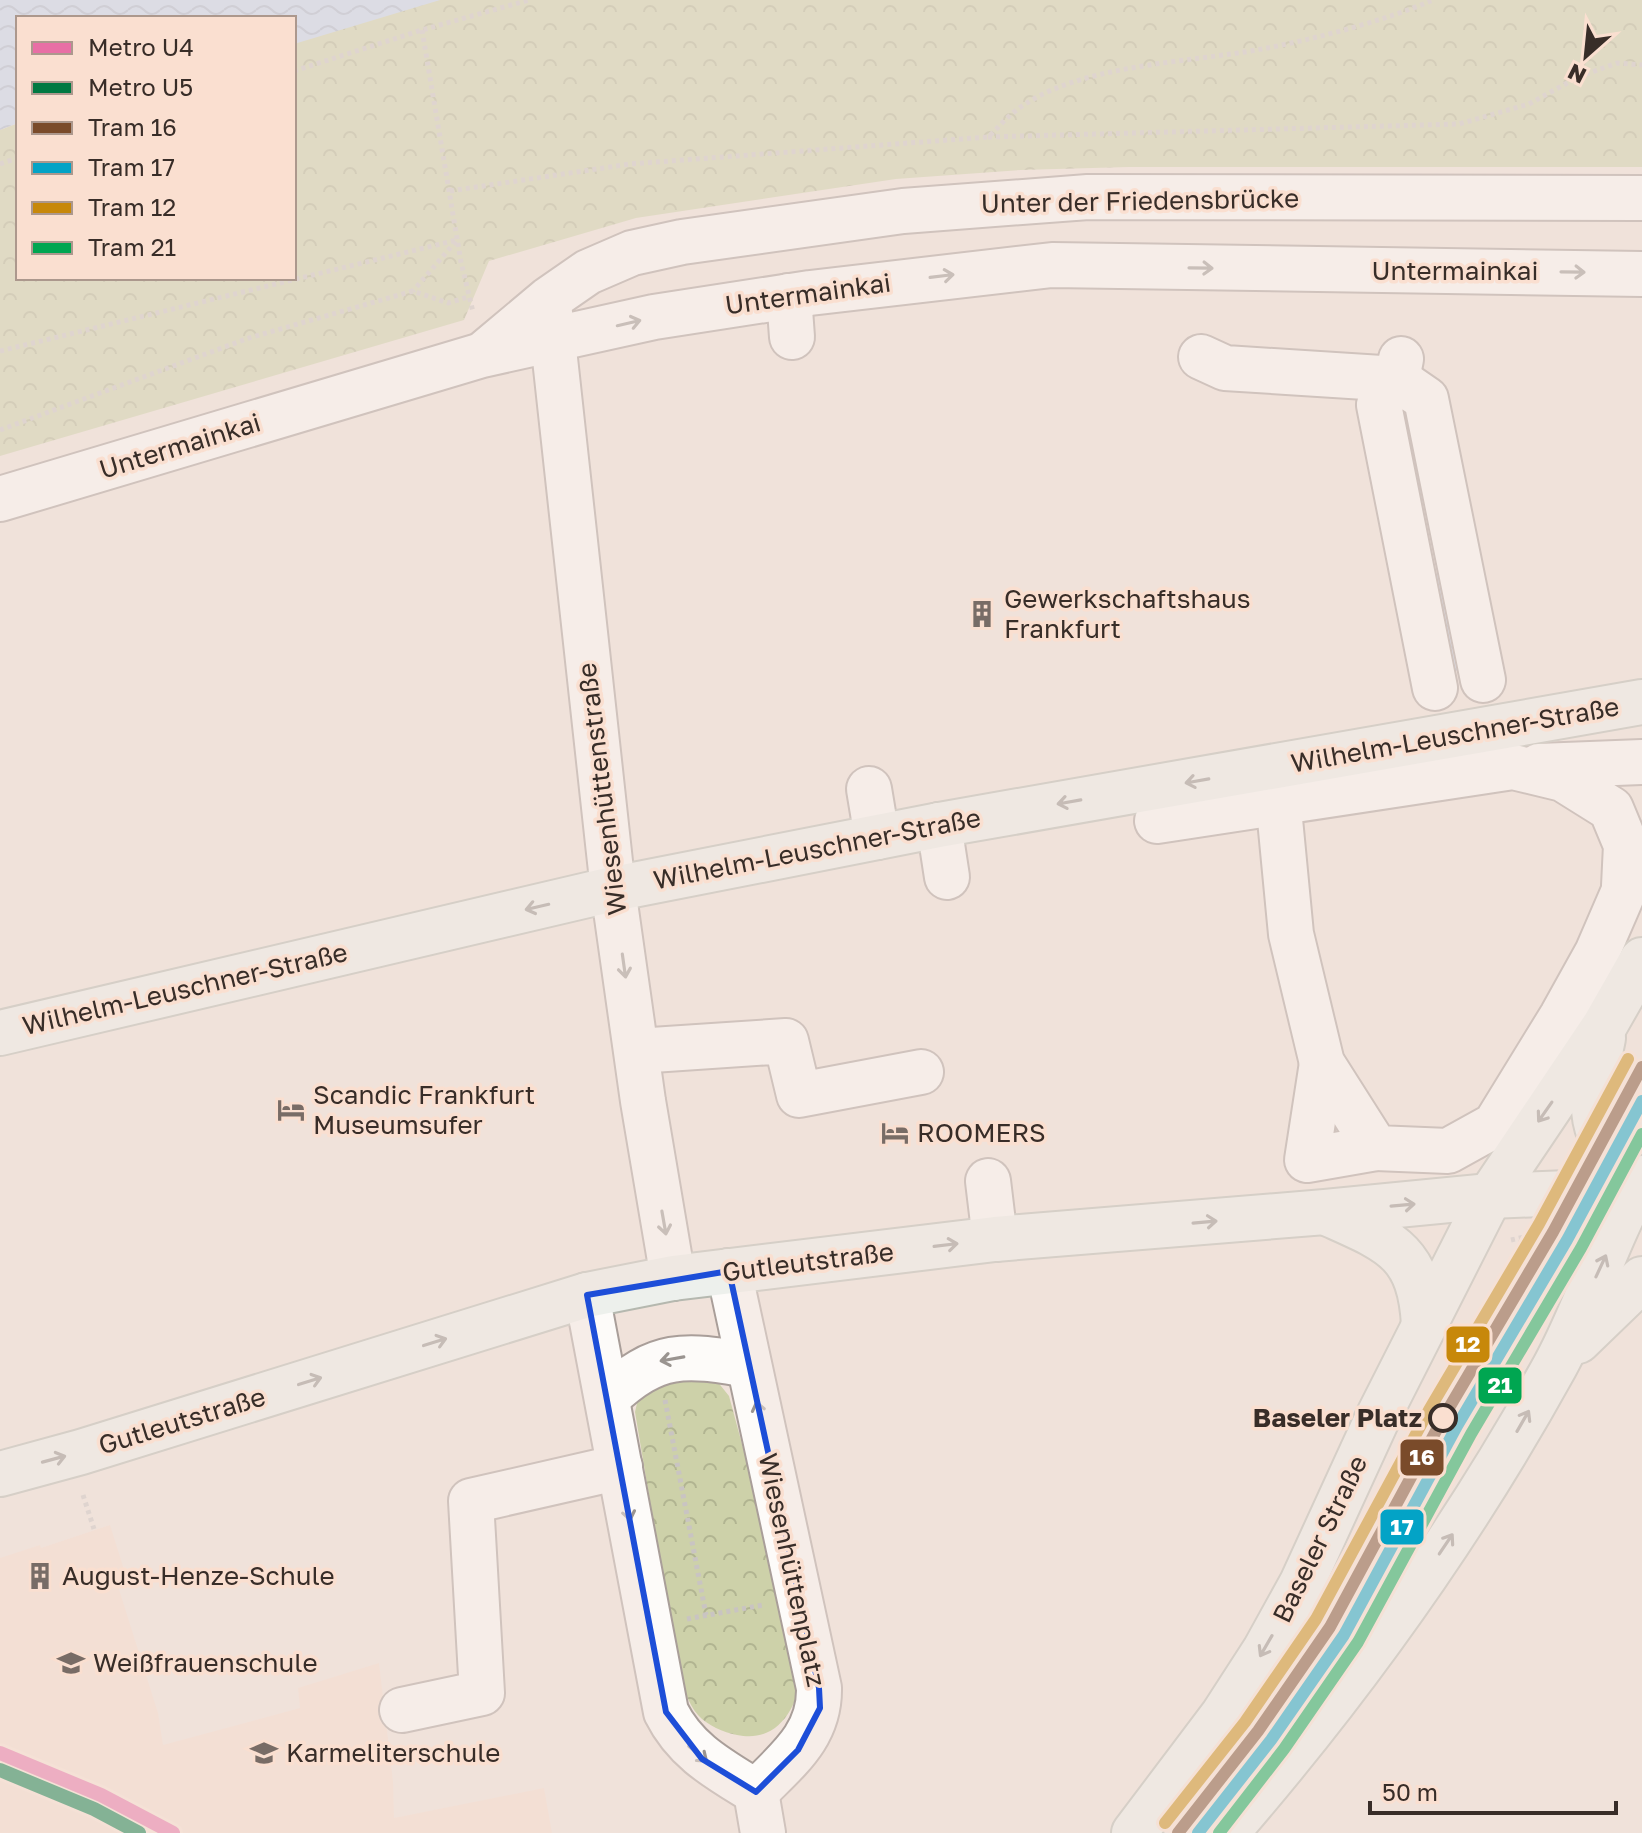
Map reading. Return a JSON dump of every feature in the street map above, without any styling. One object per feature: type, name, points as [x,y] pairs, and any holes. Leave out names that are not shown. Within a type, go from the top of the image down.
[{"type":"main road","name":"Wilhelm-Leuschner-Straße","points":[[0,1033],[613,889],[939,825],[1642,702]]},
{"type":"main road","points":[[1226,1833],[1292,1757],[1402,1608],[1490,1480],[1557,1362],[1640,1191],[1600,1141],[1592,1092],[1605,1025],[1642,960]]},
{"type":"main road","name":"Baseler Straße","points":[[1134,1833],[1223,1715],[1265,1650],[1302,1583],[1379,1415],[1490,1196],[1605,1025]]},
{"type":"main road","name":"Gutleutstraße","points":[[0,1474],[81,1452],[587,1295],[673,1278],[995,1239],[1490,1196],[1640,1191]]},
{"type":"main road","points":[[1325,1212],[1386,1241],[1402,1256],[1414,1273],[1423,1295],[1424,1325]]},
{"type":"main road","points":[[1557,1362],[1642,1279]]},
{"type":"street","name":"Unter der Friedensbrücke","points":[[551,320],[588,272],[632,253],[682,242],[903,211],[1088,197],[1642,198]]},
{"type":"street","name":"Untermainkai","points":[[0,499],[478,336],[551,320],[790,316],[1052,265],[1642,274]]},
{"type":"street","name":"Wiesenhüttenstraße","points":[[551,320],[613,889],[673,1278]]},
{"type":"street","points":[[1201,357],[1225,368],[1382,380],[1426,399],[1483,680]]},
{"type":"street","points":[[1382,380],[1403,544],[1435,688]]},
{"type":"street","points":[[1403,544],[1455,532]]},
{"type":"street","name":"Wilhelm-Leuschner-Straße","points":[[1157,821],[1277,796],[1513,767],[1642,762]]},
{"type":"street","name":"Wilhelm-Leuschner-Straße","points":[[1513,767],[1563,779],[1611,809],[1626,845],[1623,893]]},
{"type":"street","points":[[869,789],[877,837]]},
{"type":"street","points":[[1277,796],[1291,934],[1322,1063],[1380,1157]]},
{"type":"street","points":[[939,825],[947,877]]},
{"type":"street","points":[[1322,1063],[1307,1160],[1447,1156],[1495,1125],[1597,953],[1642,849]]},
{"type":"street","points":[[637,1051],[786,1041],[799,1095],[921,1072]]},
{"type":"street","points":[[988,1181],[995,1239]]},
{"type":"street","name":"Wiesenhüttenplatz","points":[[587,1295],[666,1712],[675,1729],[702,1759],[759,1812],[820,1708],[819,1688],[729,1271]]},
{"type":"street","points":[[607,1398],[630,1376],[657,1362],[683,1357],[748,1365]]},
{"type":"street","points":[[402,1710],[482,1693],[471,1501],[620,1467]]},
{"type":"path","points":[[296,70],[529,0]]},
{"type":"path","points":[[988,137],[1015,111],[1044,94],[1078,81],[1123,70],[1264,49],[1402,13],[1433,0]]},
{"type":"path","points":[[422,30],[457,240],[478,336]]},
{"type":"path","points":[[450,191],[630,164],[988,137],[1459,124],[1529,104],[1578,77],[1617,63],[1642,65]]},
{"type":"path","points":[[0,430],[249,338],[413,291],[457,240]]},
{"type":"path","points":[[296,279],[457,240]]},
{"type":"path","points":[[0,351],[292,280]]},
{"type":"path","points":[[413,291],[448,303],[468,297]]},
{"type":"path","points":[[1498,1242],[1540,1234]]},
{"type":"path","points":[[1375,1522],[1512,1270],[1522,1238]]},
{"type":"path","points":[[657,1362],[706,1615]]},
{"type":"path","points":[[83,1495],[94,1529]]},
{"type":"path","points":[[1347,1576],[1378,1593]]},
{"type":"path","points":[[682,1620],[769,1604]]},
{"type":"highlighted area","points":[[729,1271],[819,1688],[820,1708],[798,1750],[756,1792],[702,1759],[666,1712],[587,1295]]},
{"type":"shaded area","points":[[110,1525],[127,1579],[117,1583],[158,1713],[163,1745],[300,1708],[298,1688],[379,1663],[393,1781],[394,1818],[544,1788],[552,1833],[0,1833],[0,1558]]},
{"type":"green space","points":[[438,0],[1642,0],[1642,167],[1129,167],[1021,170],[896,179],[636,218],[489,261],[464,320],[0,456],[0,130],[16,124],[16,280],[296,280],[296,39]]},
{"type":"green space","points":[[657,1378],[717,1381],[729,1396],[803,1670],[791,1709],[775,1728],[764,1734],[737,1735],[706,1722],[691,1705],[678,1669],[635,1412],[638,1399]]},
{"type":"water","points":[[0,0],[440,0],[296,43],[296,16],[16,16],[16,124],[0,130]]},
{"type":"water","points":[[1410,404],[1430,501],[1416,503],[1396,407]]},
{"type":"water","points":[[1440,573],[1460,670],[1446,672],[1426,576]]},
{"type":"metro line","name":"U4","points":[[0,1753],[101,1795],[173,1833]]},
{"type":"metro line","name":"U5","points":[[0,1770],[94,1809],[139,1833]]},
{"type":"tram line","name":"12","points":[[1165,1823],[1245,1722],[1316,1619],[1429,1410],[1539,1224],[1628,1059]]},
{"type":"tram line","name":"16","points":[[1178,1833],[1258,1731],[1330,1627],[1443,1418],[1553,1232],[1642,1067]]},
{"type":"tram line","name":"17","points":[[1198,1833],[1271,1740],[1344,1635],[1457,1426],[1567,1240],[1642,1101]]},
{"type":"tram line","name":"21","points":[[1219,1833],[1284,1749],[1358,1642],[1471,1434],[1581,1248],[1642,1134]]},
{"type":"place","name":"Gewerkschaftshaus Frankfurt","points":[[982,614]]},
{"type":"place","name":"Scandic Frankfurt Museumsufer","points":[[291,1110]]},
{"type":"place","name":"ROOMERS","points":[[895,1133]]},
{"type":"place","name":"Baseler Platz","points":[[1443,1418]]},
{"type":"place","name":"August-Henze-Schule","points":[[40,1576]]},
{"type":"place","name":"Weißfrauenschule","points":[[71,1663]]},
{"type":"place","name":"Karmeliterschule","points":[[264,1753]]}]
